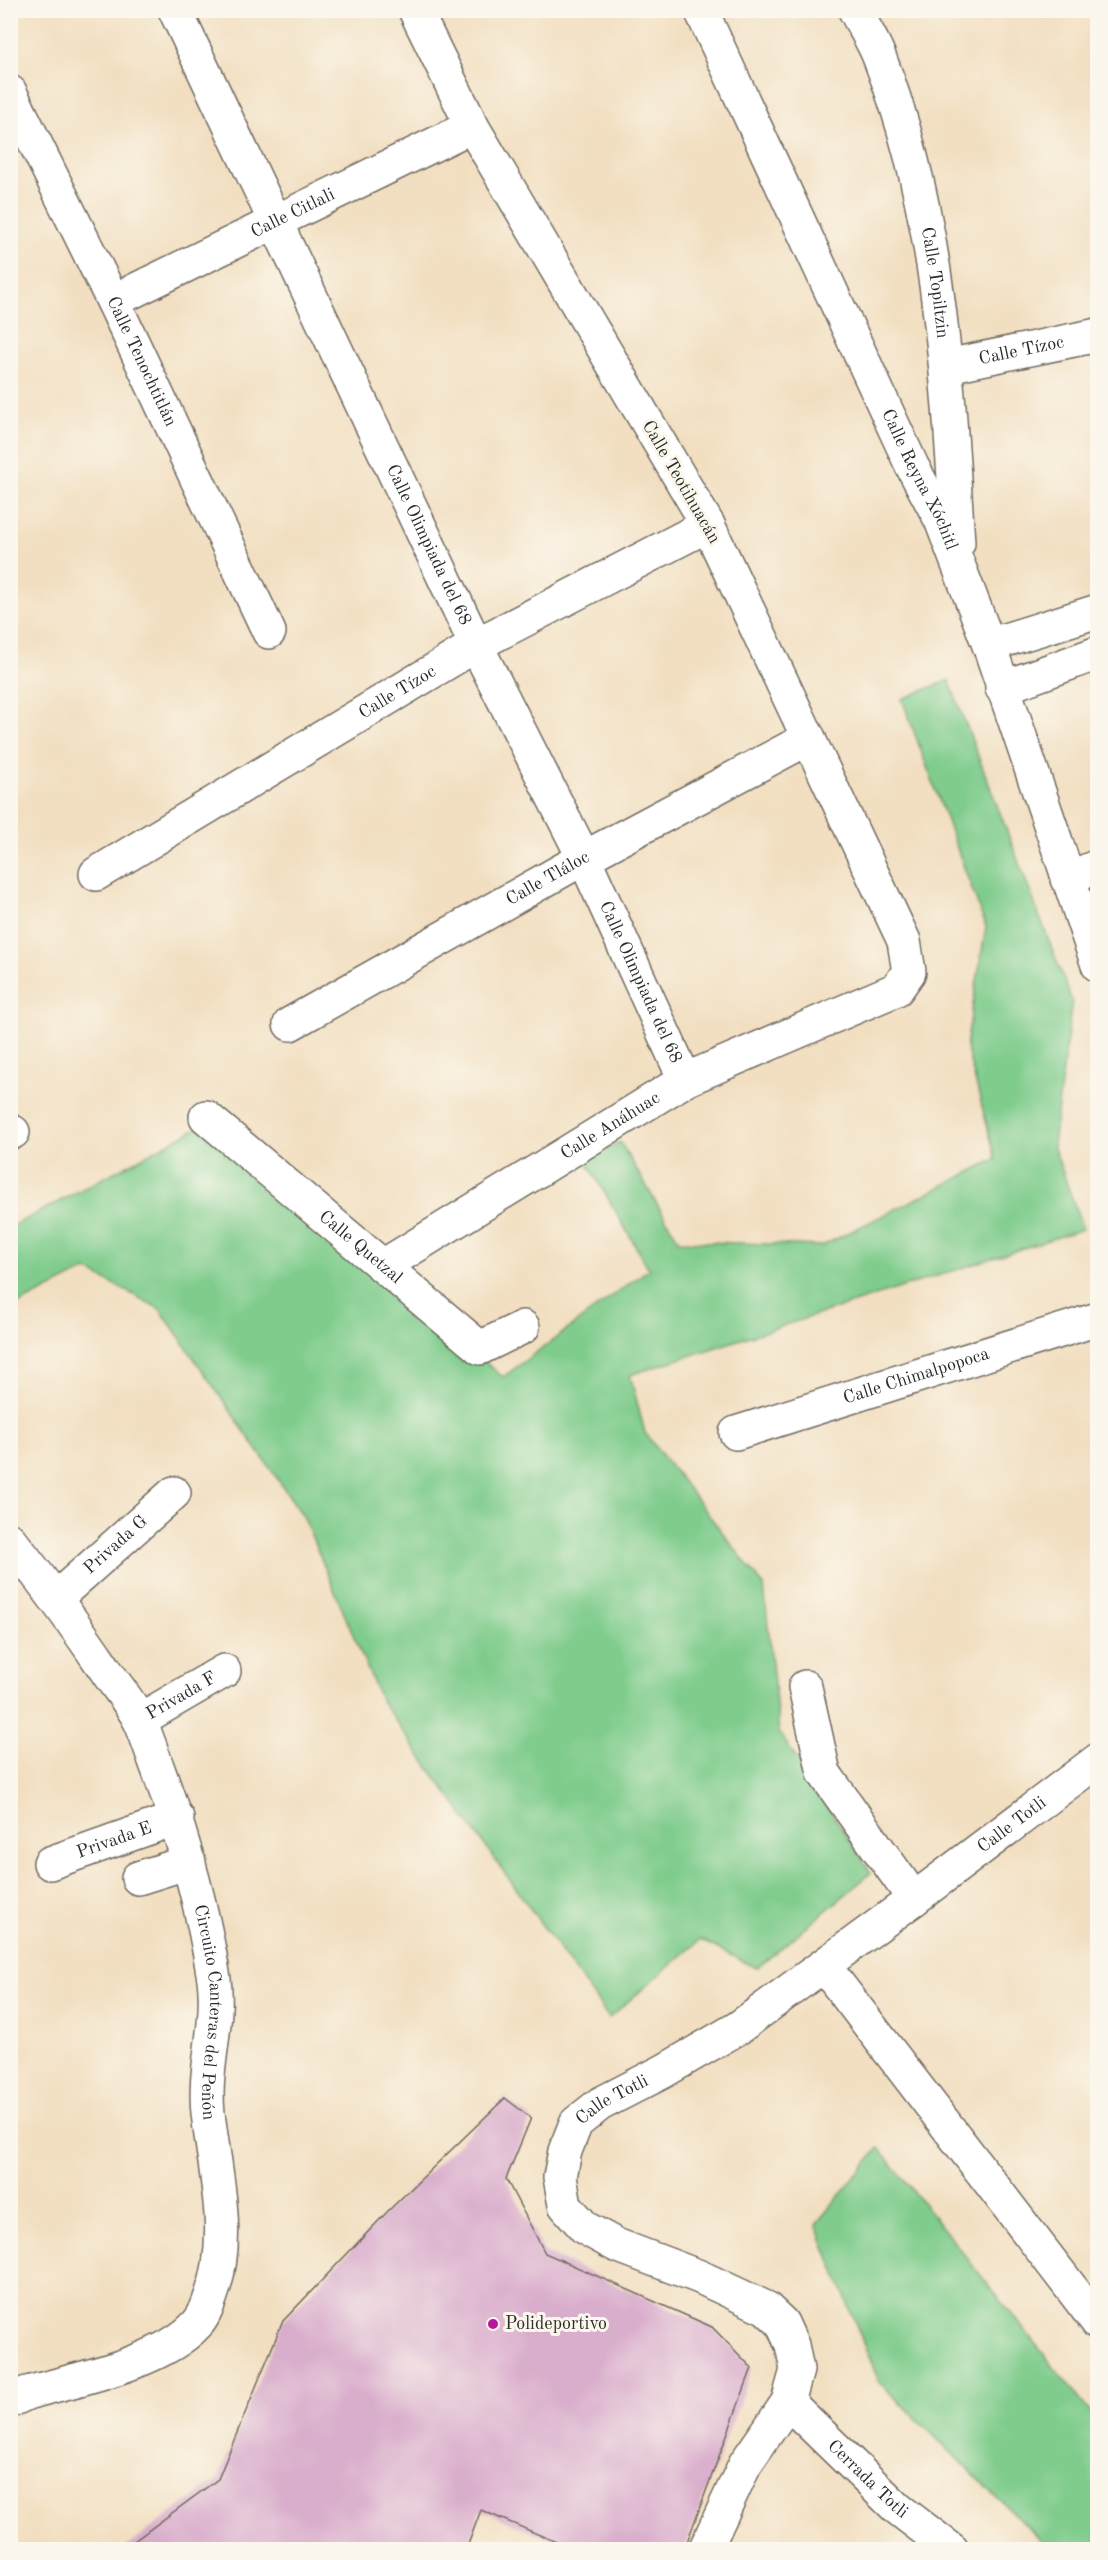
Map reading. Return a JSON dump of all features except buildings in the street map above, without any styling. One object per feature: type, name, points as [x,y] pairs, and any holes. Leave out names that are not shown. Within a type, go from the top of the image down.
[{"type":"street","name":"Calle Olimpiada del 68","points":[[175,10],[476,645],[584,858],[685,1080]]},
{"type":"street","name":"Calle Teotihuacán","points":[[415,10],[472,126],[708,525],[904,941],[909,972]]},
{"type":"street","name":"Calle Reyna Xóchitl","points":[[701,10],[912,466],[941,520],[989,645],[1098,965]]},
{"type":"street","name":"Calle Topiltzin","points":[[855,10],[880,57],[912,155],[927,233],[947,366],[960,569]]},
{"type":"street","name":"Calle Tenochtitlán","points":[[10,92],[113,301],[269,632]]},
{"type":"street","name":"Calle Citlali","points":[[113,301],[472,126]]},
{"type":"street","name":"Calle Tízoc","points":[[947,366],[1098,335]]},
{"type":"street","name":"Calle Tízoc","points":[[96,874],[476,645],[708,525]]},
{"type":"street","points":[[989,645],[1098,611]]},
{"type":"street","points":[[1002,688],[1098,653]]},
{"type":"street","name":"Calle Tláloc","points":[[290,1024],[584,858],[809,738]]},
{"type":"street","points":[[1067,879],[1098,866]]},
{"type":"street","name":"Calle Anáhuac","points":[[383,1266],[685,1080],[897,989],[909,972]]},
{"type":"street","name":"Calle Quetzal","points":[[206,1117],[480,1348],[523,1327]]},
{"type":"street","name":"Calle Chimalpopoca","points":[[736,1433],[1098,1319]]},
{"type":"street","name":"Privada G","points":[[56,1598],[174,1493]]},
{"type":"street","name":"Circuito Canteras del Peñón","points":[[10,1540],[56,1598],[140,1720],[177,1818],[189,1862],[214,1981],[215,2025],[207,2072],[208,2109],[222,2220],[223,2249],[219,2276],[199,2322],[183,2337],[138,2361],[27,2393],[10,2402]]},
{"type":"street","name":"Privada F","points":[[140,1720],[224,1671]]},
{"type":"street","points":[[805,1687],[824,1773],[914,1899]]},
{"type":"street","name":"Calle Totli","points":[[705,2550],[745,2464],[788,2403],[797,2370],[792,2345],[782,2323],[766,2308],[700,2277],[616,2246],[585,2228],[565,2205],[560,2177],[565,2151],[576,2123],[600,2104],[664,2071],[738,2028],[1098,1760]]},
{"type":"street","name":"Privada E","points":[[50,1863],[177,1818]]},
{"type":"street","points":[[138,1878],[189,1862]]},
{"type":"street","points":[[824,1966],[1098,2323]]},
{"type":"street","name":"Cerrada Totli","points":[[788,2403],[897,2508],[952,2550]]},
{"type":"green space","points":[[949,680],[1072,1001],[1053,1145],[1083,1229],[630,1375],[645,1433],[764,1586],[779,1732],[871,1873],[757,1968],[700,1940],[609,2018],[381,1701],[303,1516],[160,1309],[87,1270],[11,1308],[11,1227],[201,1126],[503,1377],[649,1269],[585,1159],[620,1142],[679,1241],[822,1246],[996,1159],[966,1046],[986,927],[902,699]]},
{"type":"green space","points":[[879,2148],[1097,2421],[1097,2549],[1050,2549],[879,2382],[816,2224]]},
{"type":"place","name":"Polideportivo","points":[[493,2324]]}]
